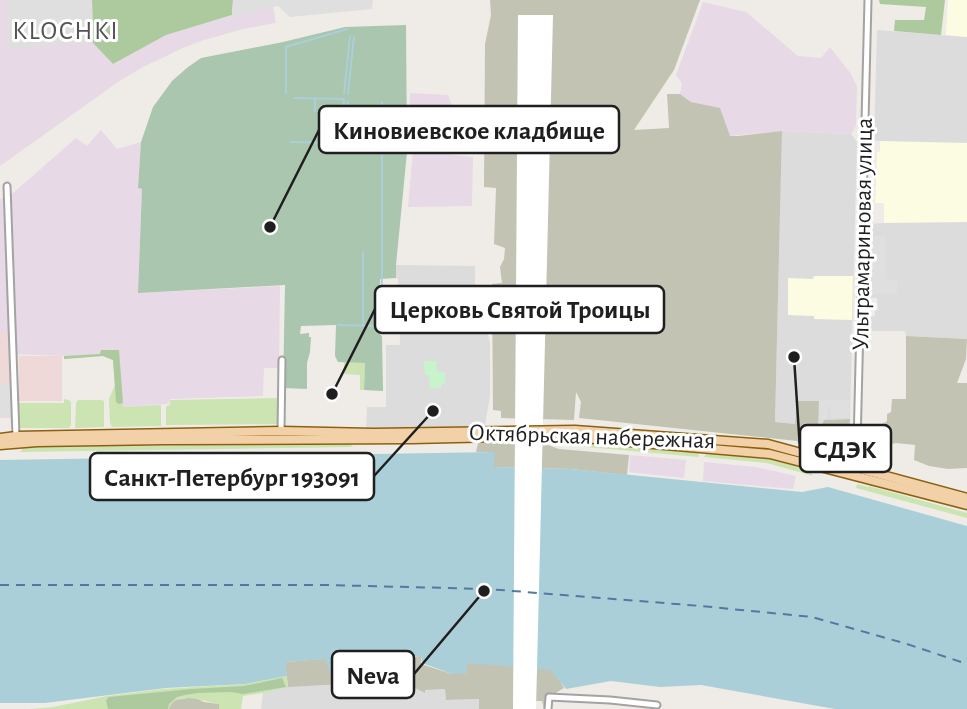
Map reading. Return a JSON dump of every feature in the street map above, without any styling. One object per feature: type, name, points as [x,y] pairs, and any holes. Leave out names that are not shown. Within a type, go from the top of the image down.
[{"type":"main road","name":"Октябрьская набережная","points":[[0,438],[281,431],[373,433],[575,430],[768,444],[967,498]]},
{"type":"main road","name":"Октябрьская набережная","points":[[0,445],[164,440],[546,436],[583,438],[770,454],[967,505]]},
{"type":"street","name":"Ультрамариновая улица","points":[[852,468],[857,444],[868,0]]},
{"type":"street","points":[[7,186],[16,436]]},
{"type":"street","points":[[281,431],[282,360]]},
{"type":"street","points":[[548,709],[549,697],[657,705]]},
{"type":"shaded area","points":[[0,0],[92,0],[93,43],[113,64],[166,35],[236,14],[273,6],[276,23],[204,40],[143,67],[0,166]]},
{"type":"shaded area","points":[[8,0],[92,0],[93,42],[7,49]]},
{"type":"shaded area","points":[[233,0],[373,0],[372,9],[290,17],[278,6],[232,17]]},
{"type":"shaded area","points":[[490,0],[700,0],[674,70],[634,130],[669,128],[667,94],[680,94],[691,102],[720,108],[730,136],[782,131],[775,422],[795,424],[797,401],[819,401],[818,427],[821,427],[824,420],[850,419],[848,455],[797,441],[579,418],[581,402],[576,392],[574,420],[501,418],[501,411],[493,410],[492,284],[502,283],[500,267],[505,248],[494,244],[496,188],[484,187],[485,44],[491,15]]},
{"type":"shaded area","points":[[948,0],[967,0],[967,37],[946,35]]},
{"type":"shaded area","points":[[703,2],[746,12],[798,56],[821,58],[830,47],[851,74],[857,87],[856,126],[851,134],[782,131],[729,136],[720,109],[691,102],[680,94],[682,83],[676,75]]},
{"type":"shaded area","points":[[406,25],[407,152],[396,278],[380,279],[378,329],[382,337],[383,391],[364,390],[365,363],[338,362],[335,356],[336,325],[301,326],[300,334],[309,333],[311,337],[307,389],[283,388],[285,285],[138,293],[141,142],[153,107],[172,81],[201,58],[345,27]]},
{"type":"shaded area","points":[[877,30],[967,37],[967,339],[906,336],[905,331],[867,331],[867,317],[875,316],[875,311],[878,310],[877,298],[867,298],[870,224],[884,223],[884,203],[875,203],[877,152],[880,151],[880,141],[874,140]]},
{"type":"shaded area","points":[[410,93],[448,95],[457,118],[456,129],[464,136],[464,140],[408,133]]},
{"type":"shaded area","points":[[101,130],[117,149],[141,142],[138,293],[280,286],[279,368],[264,368],[263,396],[170,399],[169,404],[123,407],[118,350],[64,356],[11,354],[10,333],[0,333],[0,199],[13,193],[76,138],[87,146]]},
{"type":"shaded area","points":[[782,131],[851,134],[857,142],[850,419],[824,420],[821,427],[818,427],[797,401],[795,424],[775,422]]},
{"type":"shaded area","points":[[880,141],[967,143],[967,222],[884,223],[884,203],[875,203],[877,152],[880,151]]},
{"type":"shaded area","points":[[413,150],[473,157],[472,206],[408,207]]},
{"type":"shaded area","points":[[870,236],[886,236],[886,279],[897,280],[897,294],[869,294]]},
{"type":"shaded area","points":[[396,265],[475,266],[475,314],[490,342],[490,395],[485,426],[366,430],[367,407],[386,407],[386,345],[400,345]]},
{"type":"shaded area","points":[[814,276],[853,276],[852,320],[788,315],[788,278],[813,279]]},
{"type":"shaded area","points":[[0,333],[10,333],[14,418],[0,418]]},
{"type":"shaded area","points":[[906,336],[967,339],[966,359],[957,383],[967,383],[967,468],[948,469],[914,460],[915,445],[865,445],[866,440],[878,440],[877,428],[887,421],[892,399],[906,399]]},
{"type":"shaded area","points":[[19,356],[62,356],[62,401],[19,401]]},
{"type":"shaded area","points":[[0,383],[11,383],[13,417],[0,417]]},
{"type":"shaded area","points":[[819,400],[849,400],[849,418],[831,419],[830,406],[827,407],[827,419],[819,419]]},
{"type":"shaded area","points":[[540,442],[559,449],[629,455],[627,475],[571,469],[493,467],[494,452],[476,452],[478,443]]},
{"type":"shaded area","points":[[630,455],[686,460],[684,478],[629,472]]},
{"type":"shaded area","points":[[704,462],[756,467],[796,476],[793,489],[703,481]]},
{"type":"shaded area","points":[[355,656],[421,656],[421,664],[452,674],[468,663],[549,663],[564,688],[549,697],[546,709],[542,701],[529,701],[528,709],[479,709],[479,699],[446,700],[445,689],[425,690],[425,693],[415,688],[414,683],[288,687],[285,662]]},
{"type":"shaded area","points":[[414,683],[415,688],[421,690],[445,689],[446,700],[479,699],[479,709],[261,709],[263,693],[291,686]]},
{"type":"shaded area","points":[[194,697],[204,702],[219,704],[219,709],[169,709],[175,700]]},
{"type":"green space","points":[[92,0],[233,0],[232,15],[166,35],[113,64],[93,43]]},
{"type":"green space","points":[[879,0],[945,0],[941,35],[894,31],[895,20],[924,20],[926,7],[880,4]]},
{"type":"green space","points":[[101,350],[119,350],[123,407],[161,405],[161,426],[112,427],[109,399],[115,385],[113,360],[103,356],[64,359],[64,356],[100,354]]},
{"type":"green space","points":[[101,350],[119,350],[123,403],[116,402],[113,360],[103,356],[64,359],[64,356],[100,354]]},
{"type":"green space","points":[[424,361],[436,361],[437,371],[445,372],[445,383],[441,384],[441,388],[430,388]]},
{"type":"green space","points":[[344,362],[365,363],[364,390],[360,390],[360,375],[344,374]]},
{"type":"green space","points":[[278,398],[279,424],[166,425],[166,406],[170,405],[170,400]]},
{"type":"green space","points":[[64,399],[71,402],[69,428],[20,428],[18,403],[64,403]]},
{"type":"green space","points":[[78,400],[104,401],[104,427],[75,428]]},
{"type":"green space","points":[[563,441],[698,452],[699,457],[563,445]]},
{"type":"green space","points":[[349,443],[353,447],[20,452],[24,447]]},
{"type":"green space","points":[[706,453],[768,459],[810,470],[813,476],[767,463],[704,457]]},
{"type":"green space","points":[[857,484],[967,513],[967,518],[856,488]]},
{"type":"green space","points":[[287,676],[288,687],[243,696],[241,709],[219,709],[219,704],[184,698],[173,703],[169,709],[30,709],[107,696],[163,689],[245,684]]},
{"type":"green space","points":[[282,678],[286,687],[243,694],[231,692],[185,695],[177,697],[169,704],[168,709],[108,709],[106,700],[109,697],[244,686]]},
{"type":"water","points":[[495,452],[494,467],[571,469],[802,492],[828,487],[967,526],[967,709],[835,709],[701,685],[660,687],[611,681],[566,689],[550,670],[468,663],[466,674],[452,674],[422,663],[421,656],[337,657],[336,671],[330,672],[325,659],[286,662],[287,676],[245,684],[166,688],[45,703],[0,703],[0,460]]},
{"type":"pier","points":[[518,15],[553,15],[536,709],[513,709]]},
{"type":"waterway","points":[[286,93],[286,47],[347,29]]},
{"type":"waterway","points":[[344,93],[350,36]]},
{"type":"waterway","points":[[348,94],[354,36]]},
{"type":"waterway","points":[[291,142],[340,143],[344,99],[295,98]]},
{"type":"waterway","points":[[315,100],[315,111]]},
{"type":"waterway","points":[[348,101],[344,143],[396,143]]},
{"type":"waterway","points":[[381,139],[382,102]]},
{"type":"waterway","points":[[348,110],[381,111]]},
{"type":"waterway","points":[[348,128],[380,129]]},
{"type":"waterway","points":[[338,325],[380,326],[382,143]]},
{"type":"waterway","points":[[363,252],[363,324]]},
{"type":"ferry route","points":[[0,585],[326,585],[488,589],[701,606],[812,617],[967,664]]},
{"type":"place","name":"Киновиевское кладбище","points":[[270,227]]},
{"type":"place","name":"СДЭК","points":[[794,357]]},
{"type":"place","name":"Церковь Святой Троицы","points":[[332,394]]},
{"type":"place","name":"Санкт-Петербург 193091","points":[[433,411]]},
{"type":"place","name":"Neva","points":[[484,591]]},
{"type":"district","name":"KLOCHKI","points":[[66,30]]}]
